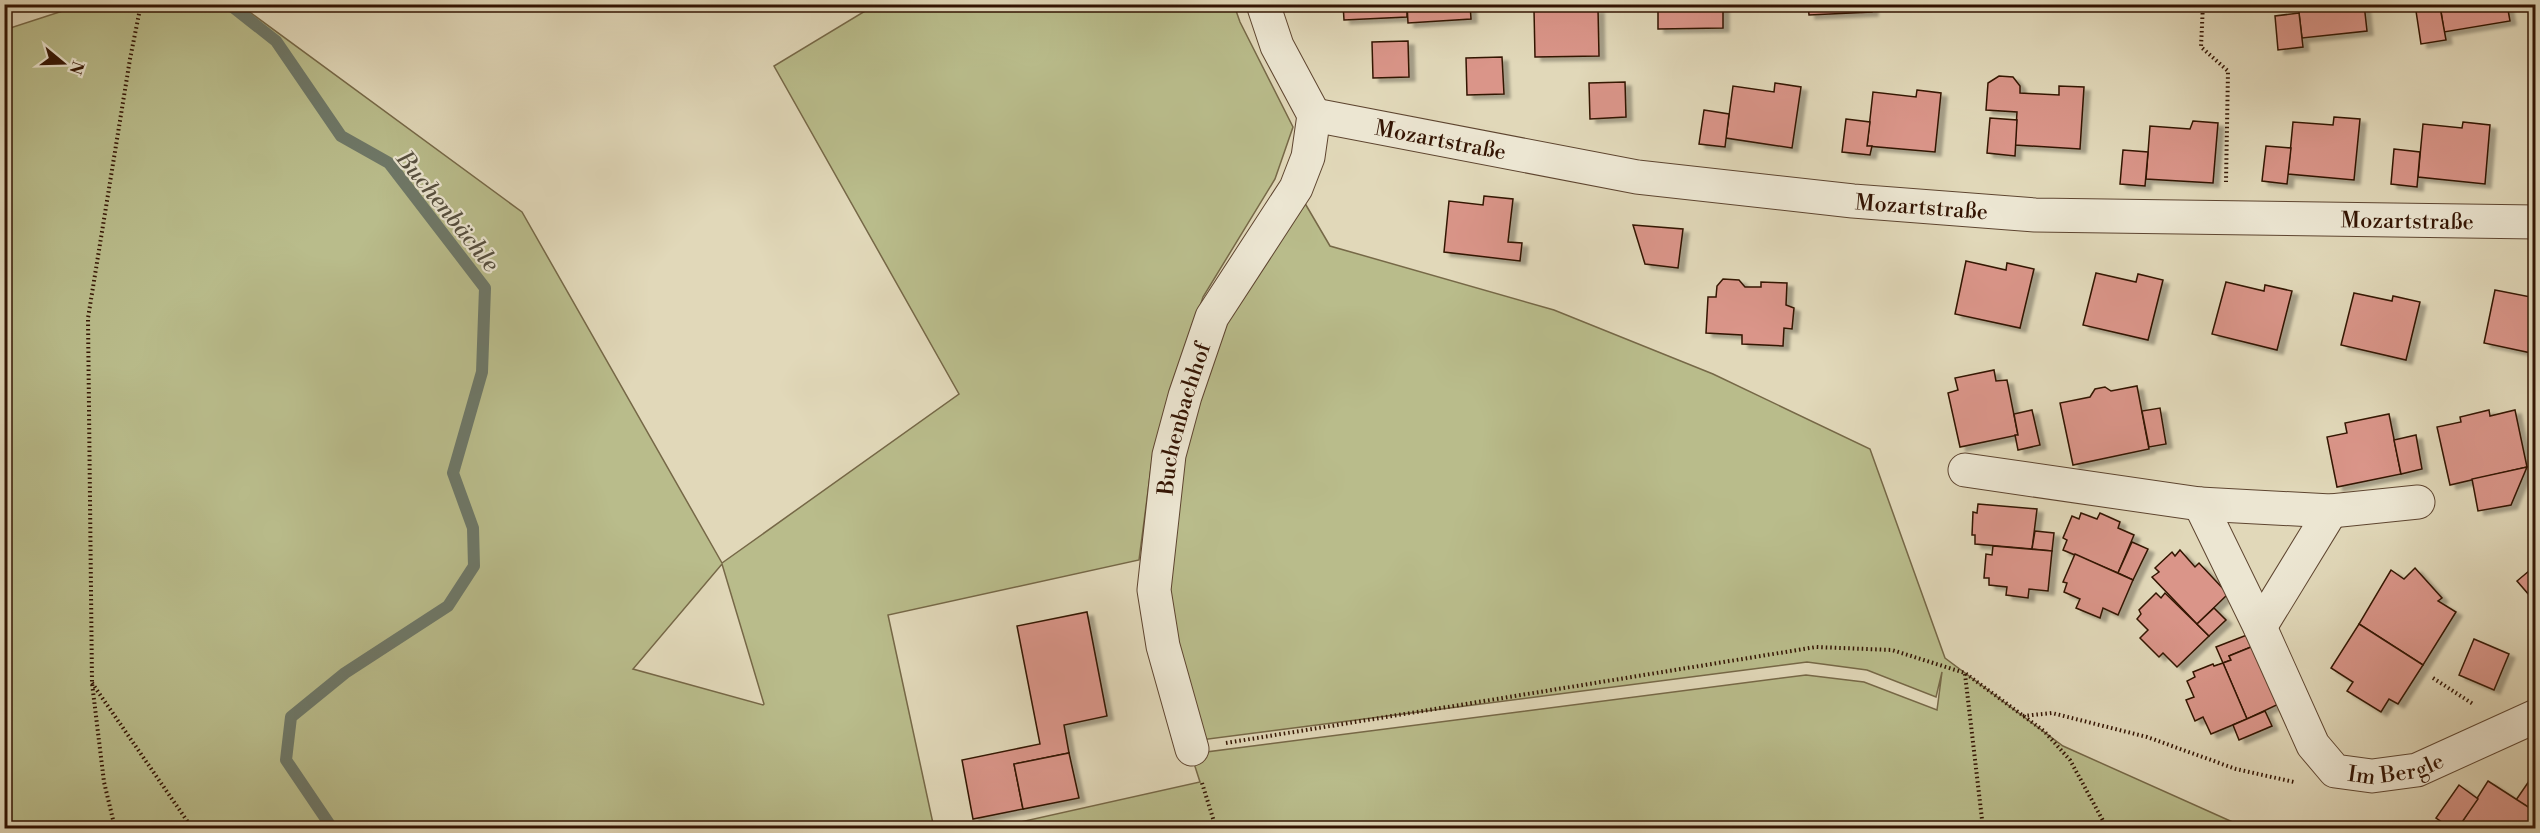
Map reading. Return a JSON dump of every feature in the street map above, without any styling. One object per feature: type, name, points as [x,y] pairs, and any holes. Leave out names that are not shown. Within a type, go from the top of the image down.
[{"type":"street","points":[[1263,4],[1277,46],[1314,115]]},
{"type":"street","name":"Mozartstraße","points":[[1314,115],[1637,177],[1853,201],[2036,215],[2535,222]]},
{"type":"street","name":"Buchenbachhof","points":[[1192,749],[1163,646],[1154,590],[1169,455],[1185,396],[1212,317],[1296,188],[1308,157],[1314,115]]},
{"type":"street","points":[[1965,470],[2200,504],[2331,511],[2418,502]]},
{"type":"street","name":"Im Bergle","points":[[2200,504],[2260,627],[2313,745],[2335,771],[2372,776],[2416,770],[2535,716]]},
{"type":"street","points":[[2260,627],[2331,511]]},
{"type":"path","points":[[4,10],[24,4]]},
{"type":"path","points":[[115,828],[104,782],[92,683],[88,318],[141,4]]},
{"type":"path","points":[[2203,4],[2201,47],[2228,71],[2226,219]]},
{"type":"path","points":[[1216,828],[1192,749],[1816,646],[1892,650],[1965,673],[2044,731],[2070,760],[2108,828]]},
{"type":"path","points":[[1965,673],[1983,828]]},
{"type":"path","points":[[92,683],[192,828]]},
{"type":"path","points":[[2023,716],[2052,713],[2147,737],[2236,769],[2298,782],[2335,771]]},
{"type":"green space","points":[[81,5],[240,5],[522,212],[722,563],[959,394],[774,66],[875,5],[1234,5],[1240,22],[1293,127],[1275,179],[1203,297],[1153,453],[1139,560],[888,615],[934,828],[5,828],[4,30]],"holes":[[[722,564],[764,704],[633,669]]]},
{"type":"green space","points":[[1296,188],[1330,246],[1554,310],[1713,374],[1870,449],[1945,658],[2063,746],[2246,828],[994,828],[1200,782],[1191,754],[1806,675],[1864,682],[1937,710],[1942,672],[1936,697],[1867,670],[1807,662],[1193,741],[1165,642],[1181,408]]},
{"type":"building","points":[[1343,4],[1407,4],[1407,17],[1344,20]]},
{"type":"building","points":[[1407,4],[1470,4],[1471,19],[1408,23]]},
{"type":"building","points":[[1658,4],[1723,4],[1723,28],[1658,29]]},
{"type":"building","points":[[1808,4],[1872,4],[1872,12],[1809,15]]},
{"type":"building","points":[[2298,4],[2364,4],[2367,31],[2302,38]]},
{"type":"building","points":[[2440,4],[2507,4],[2510,21],[2444,32]]},
{"type":"building","points":[[2440,7],[2446,40],[2421,44],[2416,11]]},
{"type":"building","points":[[1598,9],[1599,56],[1535,57],[1534,10]]},
{"type":"building","points":[[2299,13],[2303,47],[2278,50],[2275,16]]},
{"type":"building","points":[[1408,41],[1409,77],[1373,78],[1372,42]]},
{"type":"building","points":[[1502,57],[1504,94],[1467,95],[1466,58]]},
{"type":"building","points":[[1999,76],[2013,77],[2020,86],[2020,93],[2059,95],[2059,86],[2084,87],[2080,149],[2015,145],[2017,112],[1986,110],[1988,83]]},
{"type":"building","points":[[1625,82],[1626,117],[1590,119],[1589,83]]},
{"type":"building","points":[[1775,83],[1801,87],[1792,148],[1726,138],[1733,86],[1774,92]]},
{"type":"building","points":[[1917,90],[1941,93],[1935,152],[1867,146],[1873,92],[1916,97]]},
{"type":"building","points":[[1704,110],[1729,114],[1725,147],[1699,144]]},
{"type":"building","points":[[2334,117],[2360,119],[2354,180],[2288,174],[2293,122],[2333,125]]},
{"type":"building","points":[[1990,118],[2017,120],[2015,156],[1987,153]]},
{"type":"building","points":[[1846,119],[1870,122],[1867,146],[1872,146],[1870,155],[1842,152]]},
{"type":"building","points":[[2193,121],[2218,123],[2213,183],[2146,179],[2150,126],[2190,129]]},
{"type":"building","points":[[2463,122],[2490,125],[2485,184],[2418,177],[2423,124],[2462,128]]},
{"type":"building","points":[[2533,145],[2536,145],[2536,181],[2534,181]]},
{"type":"building","points":[[2266,146],[2291,148],[2287,184],[2262,181]]},
{"type":"building","points":[[2394,149],[2420,152],[2417,187],[2391,184]]},
{"type":"building","points":[[2123,150],[2148,152],[2145,186],[2120,184]]},
{"type":"building","points":[[1484,196],[1513,199],[1508,242],[1522,243],[1520,261],[1444,252],[1449,201],[1483,205]]},
{"type":"building","points":[[1633,225],[1683,229],[1678,268],[1645,264]]},
{"type":"building","points":[[1966,261],[2006,270],[2007,263],[2034,269],[2020,328],[1955,314]]},
{"type":"building","points":[[2096,273],[2136,282],[2138,274],[2163,280],[2148,340],[2083,325]]},
{"type":"building","points":[[1723,279],[1739,280],[1745,287],[1761,287],[1761,282],[1787,283],[1786,305],[1794,308],[1792,329],[1784,328],[1783,346],[1742,344],[1742,335],[1706,333],[1708,297],[1716,297],[1717,286]]},
{"type":"building","points":[[2226,282],[2264,291],[2265,285],[2292,291],[2277,350],[2212,334]]},
{"type":"building","points":[[2495,290],[2536,298],[2536,354],[2484,343]]},
{"type":"building","points":[[2354,293],[2392,301],[2393,296],[2420,302],[2406,360],[2341,345]]},
{"type":"building","points":[[1994,370],[1996,381],[2007,380],[2018,435],[1960,447],[1948,393],[1958,390],[1955,378]]},
{"type":"building","points":[[2137,386],[2149,449],[2073,465],[2060,403],[2090,397],[2095,389],[2105,387],[2111,391]]},
{"type":"building","points":[[2160,408],[2166,444],[2149,447],[2142,411]]},
{"type":"building","points":[[2032,410],[2040,445],[2018,450],[2014,414]]},
{"type":"building","points":[[2489,410],[2490,416],[2515,410],[2527,467],[2450,485],[2437,427],[2461,422],[2460,417]]},
{"type":"building","points":[[2389,414],[2401,474],[2337,487],[2327,437],[2347,433],[2345,423]]},
{"type":"building","points":[[2416,435],[2422,469],[2401,474],[2394,440]]},
{"type":"building","points":[[2527,467],[2511,505],[2478,511],[2472,479]]},
{"type":"building","points":[[1978,504],[2037,509],[2032,549],[1975,544],[1975,535],[1972,535],[1973,512],[1977,513]]},
{"type":"building","points":[[2081,513],[2097,519],[2100,513],[2120,522],[2118,528],[2134,535],[2118,573],[2063,550],[2067,540],[2063,538],[2072,516],[2079,519]]},
{"type":"building","points":[[2035,531],[2054,533],[2052,551],[2032,549]]},
{"type":"building","points":[[2132,542],[2148,549],[2133,580],[2118,573]]},
{"type":"building","points":[[1993,546],[2052,551],[2048,591],[2029,589],[2028,598],[2006,595],[2007,587],[1989,585],[1989,578],[1984,578],[1986,554],[1992,555]]},
{"type":"building","points":[[2180,550],[2195,567],[2199,563],[2228,594],[2197,624],[2152,577],[2159,572],[2155,568],[2172,552],[2175,556]]},
{"type":"building","points":[[2075,554],[2133,580],[2118,615],[2103,608],[2100,618],[2076,608],[2080,599],[2064,592],[2067,583],[2063,582]]},
{"type":"building","points":[[2536,565],[2536,603],[2517,581]]},
{"type":"building","points":[[2415,568],[2442,598],[2438,601],[2456,612],[2423,665],[2359,624],[2391,570],[2404,579]]},
{"type":"building","points":[[2156,593],[2161,598],[2165,593],[2209,636],[2177,667],[2163,653],[2159,657],[2140,638],[2148,630],[2137,619],[2141,614],[2139,610]]},
{"type":"building","points":[[2214,608],[2226,620],[2209,636],[2197,624]]},
{"type":"building","points":[[1087,612],[1107,716],[1064,725],[1069,753],[1014,764],[1023,809],[973,819],[962,760],[1040,744],[1017,626]]},
{"type":"building","points":[[2359,624],[2423,665],[2398,704],[2389,699],[2381,712],[2347,691],[2353,682],[2331,668]]},
{"type":"building","points":[[2252,633],[2256,645],[2229,656],[2231,660],[2223,663],[2216,647]]},
{"type":"building","points":[[2474,639],[2509,654],[2494,690],[2459,675]]},
{"type":"building","points":[[2256,645],[2283,702],[2247,719],[2223,663],[2231,660],[2229,656]]},
{"type":"building","points":[[2223,663],[2247,719],[2211,734],[2203,717],[2195,721],[2186,700],[2194,697],[2187,681],[2195,677],[2193,672],[2213,664],[2214,666]]},
{"type":"building","points":[[2265,711],[2272,726],[2239,740],[2233,725]]},
{"type":"building","points":[[1069,753],[1079,798],[1023,809],[1014,764]]},
{"type":"building","points":[[2536,771],[2536,812],[2516,800]]},
{"type":"building","points":[[2488,781],[2536,812],[2536,828],[2472,828],[2462,822]]},
{"type":"building","points":[[2459,785],[2478,799],[2462,822],[2472,828],[2451,828],[2436,818]]},
{"type":"waterway","name":"Buchenbächle","points":[[229,4],[276,41],[341,136],[389,163],[485,288],[482,372],[453,473],[473,528],[474,566],[448,606],[345,673],[291,717],[286,760],[332,828]]}]
